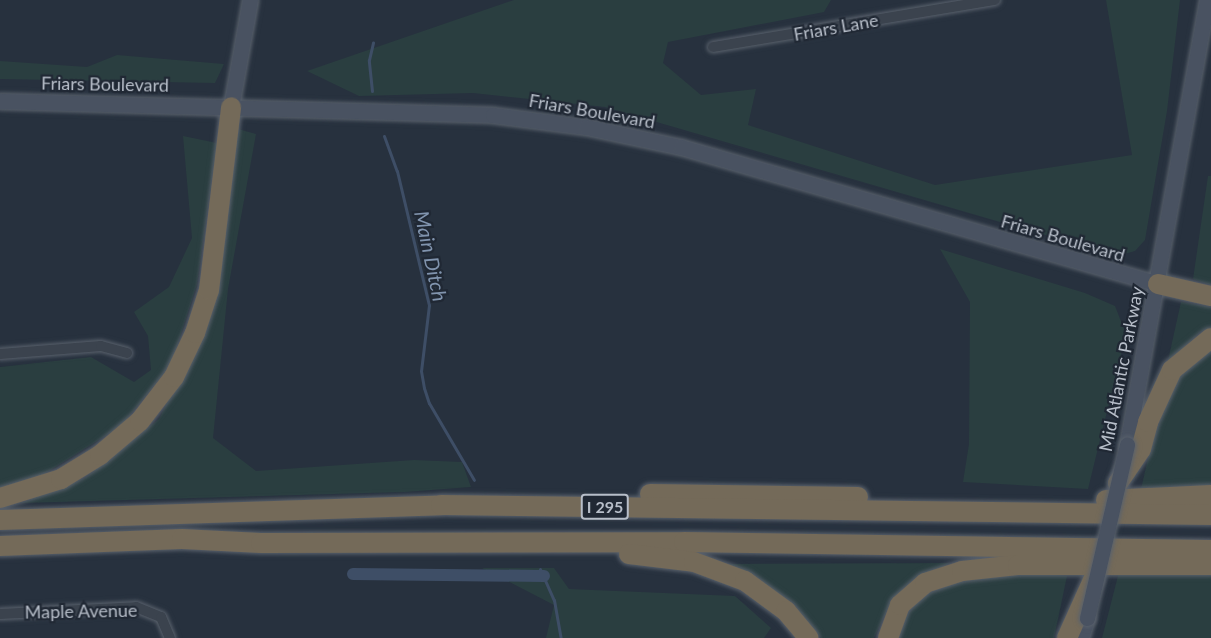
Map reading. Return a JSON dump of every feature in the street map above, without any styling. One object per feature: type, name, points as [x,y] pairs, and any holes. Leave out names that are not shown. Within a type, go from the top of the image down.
[{"type":"highway","points":[[0,498],[61,479],[100,455],[140,421],[174,377],[195,333],[209,290],[231,107]]},
{"type":"highway","points":[[1158,284],[1211,296]]},
{"type":"highway","points":[[1118,483],[1172,370],[1211,339]]},
{"type":"highway","points":[[513,506],[554,494],[1097,500],[1211,495]]},
{"type":"highway","name":"I 295","points":[[0,520],[296,508],[513,506],[1211,515]]},
{"type":"highway","name":"I 295","points":[[0,546],[182,539],[261,543],[684,542],[1211,550]]},
{"type":"highway","points":[[261,543],[335,554],[617,553],[683,560],[720,570],[766,594],[809,638]]},
{"type":"highway","points":[[888,638],[900,605],[926,583],[962,571],[1018,565],[1211,565]]},
{"type":"highway","points":[[1067,638],[1082,617],[1098,570]]},
{"type":"main road","points":[[231,107],[250,0]]},
{"type":"main road","name":"Mid Atlantic Parkway","points":[[1134,447],[1158,284],[1207,29],[1207,0]]},
{"type":"main road","name":"Friars Boulevard","points":[[0,101],[493,115],[635,136],[1158,284]]},
{"type":"main road","points":[[1098,570],[1118,483]]},
{"type":"main road","points":[[1081,638],[1082,617]]},
{"type":"street","name":"Friars Lane","points":[[713,47],[995,0]]},
{"type":"street","points":[[0,354],[101,346],[127,353]]},
{"type":"street","name":"Maple Avenue","points":[[0,614],[136,607],[161,617],[170,638]]},
{"type":"green space","points":[[514,0],[831,0],[824,12],[668,42],[663,63],[701,95],[756,89],[748,125],[935,185],[1132,155],[1106,0],[1180,0],[1167,111],[1145,240],[1135,251],[1117,256],[605,107],[473,93],[359,96],[307,71]]},
{"type":"green space","points":[[117,55],[224,64],[215,83],[0,79],[0,61],[87,67]]},
{"type":"green space","points":[[238,129],[256,134],[228,289],[213,438],[256,471],[414,460],[462,462],[471,487],[405,492],[21,503],[85,478],[159,419],[213,311]]},
{"type":"green space","points":[[183,136],[217,143],[197,284],[171,365],[121,426],[25,486],[0,489],[0,367],[91,357],[134,382],[151,370],[148,336],[134,312],[169,287],[192,238]]},
{"type":"green space","points":[[1208,176],[1211,176],[1211,285],[1193,279]]},
{"type":"green space","points":[[940,249],[1085,293],[1115,306],[1126,334],[1088,489],[963,482],[969,444],[970,302]]},
{"type":"green space","points":[[1181,302],[1211,307],[1211,329],[1200,332],[1167,365]]},
{"type":"green space","points":[[1211,348],[1211,490],[1141,489],[1157,419],[1177,375]]},
{"type":"green space","points":[[949,563],[890,604],[874,638],[821,638],[793,603],[723,564]]},
{"type":"green space","points":[[482,568],[554,568],[569,589],[735,596],[771,628],[764,638],[546,638],[554,605]]},
{"type":"green space","points":[[1119,572],[1211,573],[1211,638],[1102,638]]},
{"type":"green space","points":[[1043,574],[1067,576],[1054,638],[894,638],[907,611],[929,591],[961,578]]},
{"type":"waterway","name":"Main Ditch","points":[[372,91],[369,60],[373,42]]},
{"type":"waterway","name":"Main Ditch","points":[[384,136],[397,171],[429,305],[421,371],[424,388],[429,403],[474,480]]},
{"type":"waterway","name":"Main Ditch","points":[[540,569],[554,600],[561,638]]},
{"type":"waterway","points":[[353,574],[544,576]]}]
